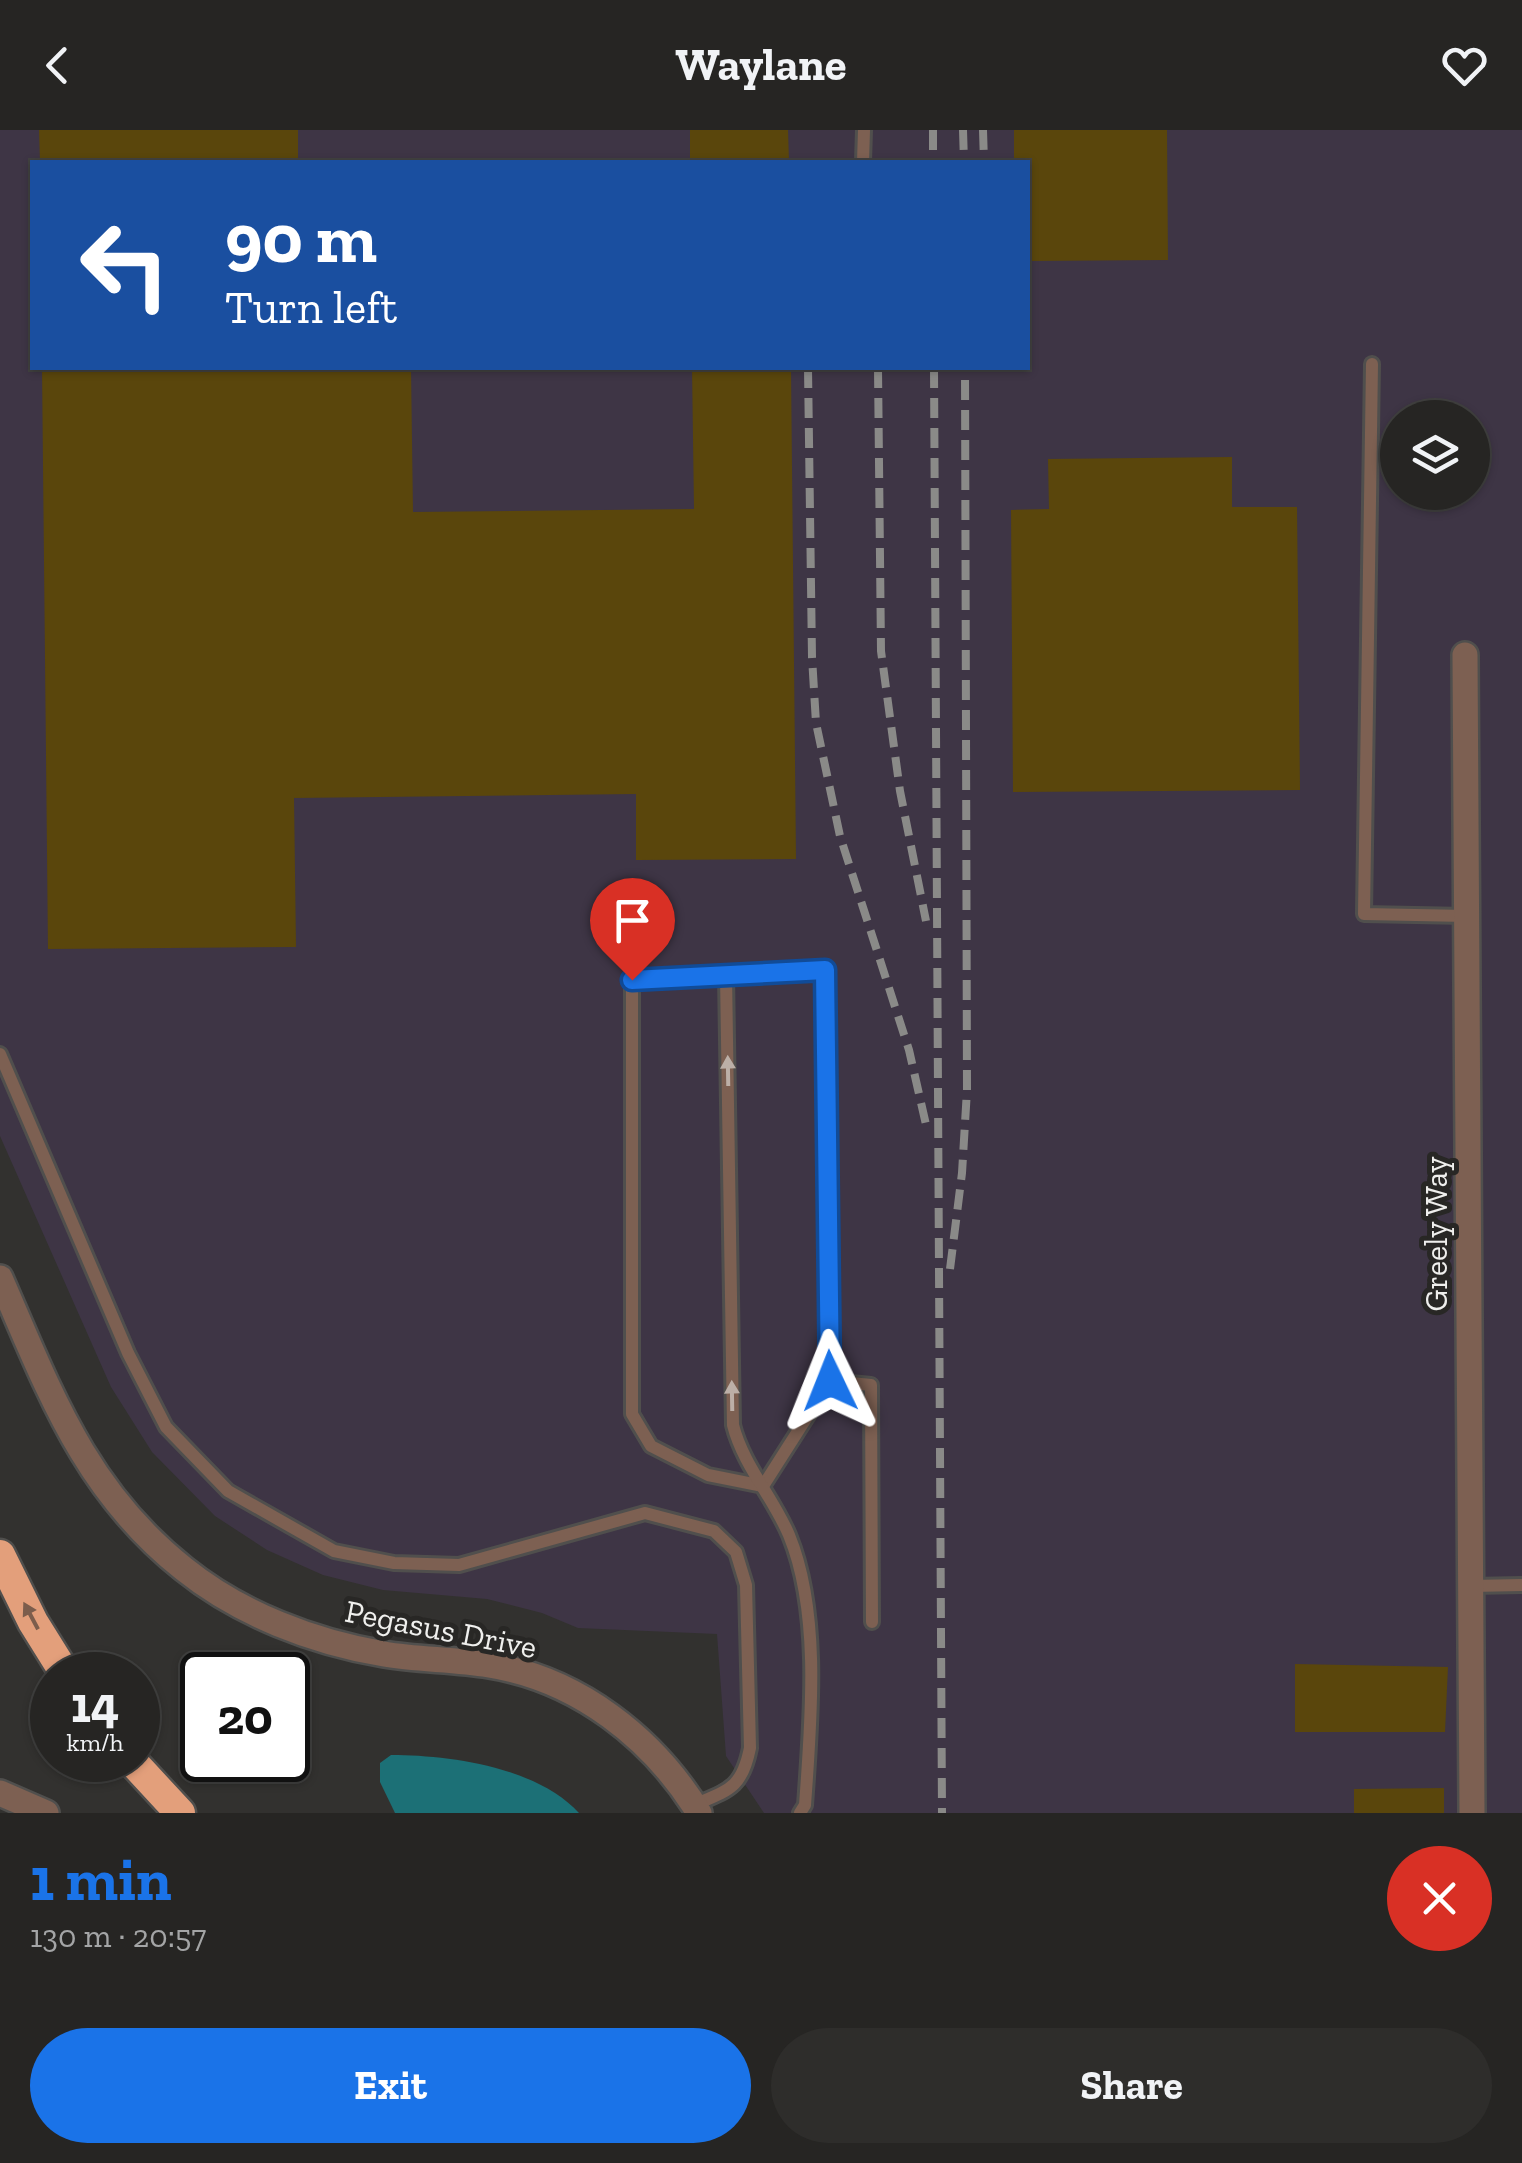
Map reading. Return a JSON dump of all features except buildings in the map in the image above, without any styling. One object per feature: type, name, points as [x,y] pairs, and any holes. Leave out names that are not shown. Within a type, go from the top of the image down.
[{"type":"highway","points":[[0,1555],[52,1652]]},
{"type":"highway","points":[[151,1782],[180,1813]]},
{"type":"street","name":"Greely Way","points":[[1465,655],[1472,1813]]},
{"type":"street","name":"Pegasus Drive","points":[[0,1278],[69,1434],[101,1484],[140,1529],[184,1569],[225,1597],[329,1642],[387,1654],[495,1665],[576,1694],[613,1717],[650,1748],[696,1809]]},
{"type":"street","points":[[0,1793],[46,1813]]},
{"type":"lane","points":[[863,160],[864,130]]},
{"type":"lane","points":[[1372,364],[1364,914],[1467,916]]},
{"type":"lane","points":[[825,970],[830,1381],[763,1486],[708,1475],[651,1446],[632,1414],[632,980],[825,970]]},
{"type":"lane","points":[[726,975],[733,1425],[738,1446],[789,1534],[805,1582],[810,1731],[805,1804],[800,1813]]},
{"type":"lane","points":[[0,1054],[128,1353],[166,1428],[228,1491],[334,1551],[394,1562],[460,1565],[645,1513],[714,1531],[736,1552],[746,1585],[750,1748],[746,1772],[727,1791],[696,1809]]},
{"type":"lane","points":[[830,1381],[871,1385],[872,1622]]},
{"type":"lane","points":[[1471,1586],[1522,1586]]},
{"type":"shaded area","points":[[0,130],[1522,130],[1522,1813],[764,1813],[726,1756],[717,1634],[578,1628],[542,1613],[487,1599],[383,1590],[323,1575],[267,1550],[215,1516],[152,1452],[111,1387],[0,1136]]},
{"type":"water","points":[[391,1755],[465,1761],[516,1774],[561,1797],[579,1813],[395,1813],[380,1782],[380,1763]]},
{"type":"railway","points":[[933,130],[933,160]]},
{"type":"railway","points":[[963,130],[964,160]]},
{"type":"railway","points":[[983,130],[984,160]]},
{"type":"railway","points":[[808,370],[816,723],[840,836],[909,1050],[927,1129]]},
{"type":"railway","points":[[878,370],[881,651],[900,791],[926,921]]},
{"type":"railway","points":[[934,370],[942,1813]]},
{"type":"railway","points":[[950,1269],[967,1090],[965,370]]},
{"type":"route","points":[[632,980],[825,970],[830,1381]]}]
